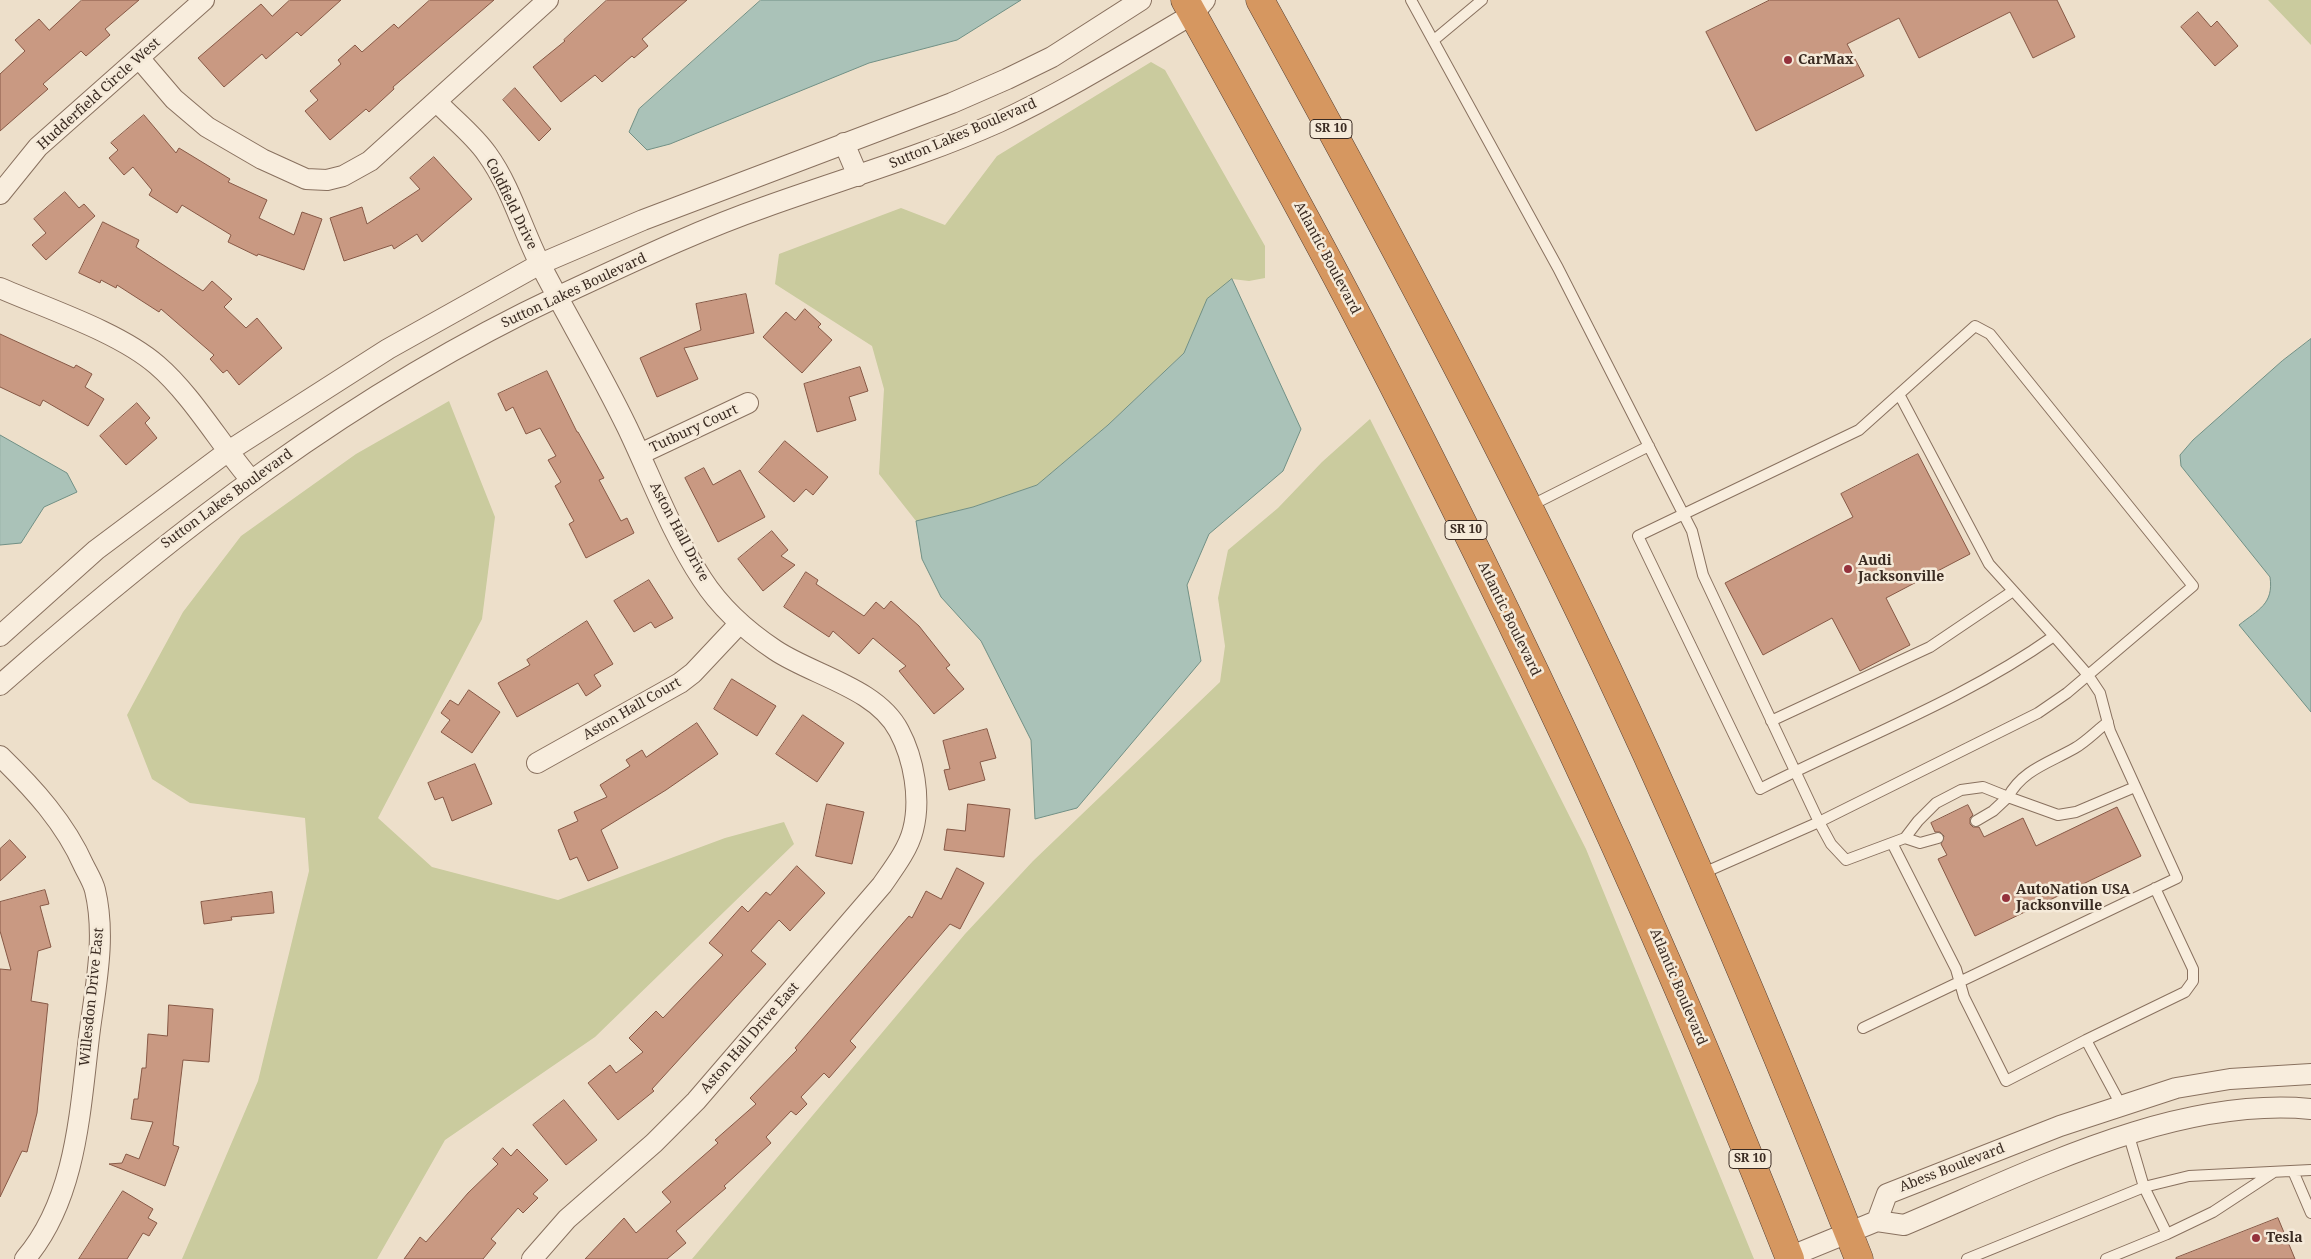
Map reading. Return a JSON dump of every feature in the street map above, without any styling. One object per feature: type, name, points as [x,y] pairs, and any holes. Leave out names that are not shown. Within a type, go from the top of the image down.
[{"type":"highway","name":"SR 10","points":[[1260,0],[1417,288],[1528,507],[1645,752],[1700,874],[1784,1071],[1859,1259]]},
{"type":"highway","name":"Atlantic Boulevard","points":[[1195,5],[1360,319],[1514,628],[1588,785],[1657,939],[1725,1097],[1790,1258]]},
{"type":"street","name":"Hudderfield Circle West","points":[[0,194],[38,147],[204,0]]},
{"type":"street","points":[[139,58],[174,98],[207,127],[262,158],[306,179],[327,180],[343,176],[360,168],[548,0]]},
{"type":"street","points":[[0,636],[96,550],[227,452],[388,349],[540,264],[643,220],[952,103],[1007,79],[1052,57],[1141,0]]},
{"type":"street","name":"Sutton Lakes Boulevard","points":[[0,686],[93,603],[167,542],[251,480],[322,430],[471,342],[559,296],[762,208],[925,153],[999,122],[1045,100],[1195,5]]},
{"type":"street","name":"Coldfield Drive","points":[[436,102],[486,153],[540,264]]},
{"type":"street","points":[[844,143],[858,176]]},
{"type":"street","name":"Aston Hall Drive","points":[[540,264],[559,296],[702,580],[740,623],[776,651],[860,694],[884,712],[898,728],[907,748],[915,785]]},
{"type":"street","points":[[0,288],[124,342],[157,365],[185,396],[227,452],[251,480]]},
{"type":"street","name":"Tutbury Court","points":[[640,454],[748,403]]},
{"type":"street","name":"Aston Hall Court","points":[[537,763],[680,683],[693,673],[740,623]]},
{"type":"street","name":"Willesdon Drive East","points":[[0,756],[53,812],[76,849],[95,889],[100,921],[99,957],[75,1145],[59,1200],[43,1233],[25,1259]]},
{"type":"street","name":"Aston Hall Drive East","points":[[532,1259],[566,1220],[654,1143],[696,1101],[882,885],[898,862],[913,832],[916,804],[915,785]]},
{"type":"street","name":"Abess Boulevard","points":[[1877,1221],[1887,1194],[2060,1126],[2121,1105],[2185,1086],[2230,1079],[2311,1074]]},
{"type":"street","points":[[2121,1105],[2129,1136]]},
{"type":"street","points":[[1790,1258],[1877,1221],[1904,1225],[2076,1153],[2193,1116],[2247,1108],[2311,1109]]},
{"type":"lane","points":[[1411,0],[1558,268],[1692,531],[1703,575],[1831,844],[1846,860],[1905,838],[1918,821],[1936,803],[1961,790],[1983,788],[2058,815],[2076,812],[2135,786]]},
{"type":"lane","points":[[1434,40],[1482,0]]},
{"type":"lane","points":[[1700,874],[1819,822],[2038,713],[2088,675],[2193,586],[1990,334],[1975,326],[1859,430],[1638,536],[1760,789],[1973,687],[2054,636]]},
{"type":"lane","points":[[1863,1028],[2177,878],[2108,722],[2100,693],[2088,675],[1989,564],[1899,394]]},
{"type":"lane","points":[[1528,507],[1649,446]]},
{"type":"lane","points":[[1771,721],[1930,647],[2014,591]]},
{"type":"lane","points":[[1976,821],[1994,811],[2028,772],[2077,747],[2108,722]]},
{"type":"lane","points":[[1905,838],[1920,843],[1938,838]]},
{"type":"lane","points":[[1892,843],[1956,969],[1964,997],[2006,1081],[2185,992],[2193,981],[2193,969],[2155,888]]},
{"type":"lane","points":[[2086,1040],[2121,1105]]},
{"type":"lane","points":[[2129,1136],[2144,1187],[2167,1234]]},
{"type":"lane","points":[[1967,1259],[2144,1187],[2189,1176],[2311,1170]]},
{"type":"lane","points":[[2293,1171],[2311,1213]]},
{"type":"lane","points":[[2106,1259],[2167,1234],[2213,1212],[2275,1172]]},
{"type":"green space","points":[[2268,0],[2311,0],[2311,45]]},
{"type":"green space","points":[[1151,62],[1165,70],[1265,246],[1265,278],[1249,281],[1232,279],[1208,299],[1184,353],[1108,425],[1037,485],[973,507],[916,521],[879,474],[884,389],[872,346],[775,284],[779,254],[901,208],[945,225],[997,156]]},
{"type":"green space","points":[[449,401],[495,517],[482,619],[378,818],[432,867],[558,900],[725,838],[784,822],[794,844],[595,1037],[445,1140],[377,1259],[182,1259],[258,1081],[309,871],[305,818],[190,803],[152,779],[127,715],[183,612],[241,536],[356,454]]},
{"type":"green space","points":[[1370,419],[1586,849],[1754,1259],[692,1259],[965,934],[1033,861],[1220,682],[1225,646],[1218,598],[1228,550],[1278,508],[1322,462]]},
{"type":"shaded area","points":[[761,0],[1021,0],[957,40],[869,63],[670,144],[647,150],[629,132],[639,109]]},
{"type":"shaded area","points":[[1232,279],[1301,429],[1283,471],[1209,534],[1187,585],[1201,661],[1077,808],[1035,819],[1031,740],[981,641],[941,597],[922,559],[916,521],[973,507],[1037,485],[1108,425],[1184,353],[1207,299]]},
{"type":"shaded area","points":[[2311,339],[2311,712],[2239,625],[2263,606],[2267,600],[2270,594],[2270,577],[2181,466],[2180,455],[2193,440],[2282,361]]},
{"type":"shaded area","points":[[0,435],[67,473],[77,492],[44,507],[21,543],[0,545]]},
{"type":"building","points":[[82,0],[139,0],[105,29],[110,35],[86,56],[81,51],[43,84],[48,89],[0,131],[0,74],[25,51],[15,40],[39,19],[49,30]]},
{"type":"building","points":[[290,0],[341,0],[301,36],[297,32],[266,59],[262,54],[224,87],[198,58],[261,4],[272,16]]},
{"type":"building","points":[[430,0],[494,0],[393,87],[394,89],[369,112],[366,109],[330,140],[305,111],[318,100],[310,91],[341,64],[338,60],[355,45],[362,52],[394,24],[398,28]]},
{"type":"building","points":[[607,0],[687,0],[642,39],[648,46],[634,58],[632,56],[602,82],[595,75],[561,102],[533,67],[565,41]]},
{"type":"building","points":[[1770,0],[2057,0],[2075,37],[2033,58],[2010,12],[1919,58],[1899,18],[1847,44],[1864,76],[1756,131],[1706,32]]},
{"type":"building","points":[[2198,12],[2211,27],[2217,21],[2238,46],[2215,66],[2181,27]]},
{"type":"building","points":[[515,88],[551,129],[539,141],[503,100]]},
{"type":"building","points":[[144,115],[176,153],[179,148],[230,179],[228,182],[267,200],[259,218],[294,235],[302,212],[322,219],[304,270],[258,254],[257,256],[228,242],[231,235],[182,205],[177,213],[149,195],[152,190],[133,167],[124,175],[109,158],[118,150],[111,143]]},
{"type":"building","points":[[434,157],[472,199],[422,242],[417,234],[394,249],[392,245],[344,261],[330,218],[362,207],[367,224],[420,189],[410,178]]},
{"type":"building","points":[[65,192],[79,208],[84,204],[95,216],[46,260],[32,245],[46,233],[34,219]]},
{"type":"building","points":[[103,222],[139,240],[136,247],[203,291],[212,281],[232,299],[224,307],[246,328],[257,318],[282,348],[239,385],[227,370],[223,373],[210,359],[214,355],[161,309],[159,312],[117,285],[116,288],[101,280],[100,283],[79,273]]},
{"type":"building","points":[[746,294],[754,333],[684,348],[698,379],[657,397],[640,358],[701,330],[696,304]]},
{"type":"building","points":[[805,309],[821,324],[818,327],[832,340],[802,373],[763,337],[786,312],[795,320]]},
{"type":"building","points":[[0,334],[74,368],[76,365],[92,374],[85,387],[104,399],[88,426],[43,400],[40,406],[0,387]]},
{"type":"building","points":[[860,367],[868,391],[849,397],[856,420],[817,432],[804,384]]},
{"type":"building","points":[[547,371],[577,432],[604,478],[599,480],[621,521],[627,518],[634,533],[586,558],[569,524],[574,521],[555,486],[561,482],[548,460],[556,456],[540,428],[526,434],[513,407],[506,411],[498,394]]},
{"type":"building","points":[[137,403],[150,418],[145,423],[157,438],[126,465],[100,436]]},
{"type":"building","points":[[785,441],[828,477],[813,495],[806,489],[794,502],[759,472]]},
{"type":"building","name":"Audi Jacksonville","points":[[1918,454],[1970,554],[1886,598],[1910,645],[1860,671],[1832,618],[1763,655],[1725,583],[1853,517],[1841,494]]},
{"type":"building","points":[[704,468],[713,485],[740,470],[765,517],[718,542],[685,478]]},
{"type":"building","points":[[772,531],[788,550],[781,556],[795,565],[763,591],[738,559]]},
{"type":"building","points":[[806,572],[818,580],[816,584],[864,616],[876,602],[884,609],[891,601],[919,626],[950,665],[946,668],[964,689],[934,714],[899,671],[906,666],[873,638],[859,654],[833,631],[829,637],[784,607]]},
{"type":"building","points":[[649,580],[673,618],[655,628],[651,622],[634,632],[614,601]]},
{"type":"building","points":[[587,621],[613,664],[594,675],[601,686],[586,696],[578,683],[517,717],[498,683],[530,665],[527,660]]},
{"type":"building","points":[[732,679],[776,706],[757,736],[714,709]]},
{"type":"building","points":[[469,690],[500,712],[472,753],[441,732],[450,720],[441,713],[450,700],[458,705]]},
{"type":"building","points":[[803,715],[844,743],[817,782],[776,754]]},
{"type":"building","points":[[697,723],[718,754],[666,790],[601,830],[618,868],[588,881],[577,857],[570,860],[558,830],[578,821],[574,812],[607,797],[600,785],[630,766],[626,760],[642,750],[646,757]]},
{"type":"building","points":[[987,729],[996,758],[980,762],[985,780],[949,790],[944,770],[950,769],[943,741]]},
{"type":"building","points":[[475,764],[492,804],[452,821],[443,797],[435,800],[428,783]]},
{"type":"building","points":[[827,804],[864,812],[852,864],[816,856]]},
{"type":"building","points":[[968,804],[1010,809],[1004,857],[944,850],[947,829],[965,831]]},
{"type":"building","name":"AutoNation USA Jacksonville","points":[[1968,805],[1973,815],[1970,818],[1970,824],[1973,827],[1979,827],[1984,837],[2023,818],[2036,846],[2117,807],[2141,856],[1975,936],[1938,859],[1947,855],[1941,844],[1944,836],[1940,832],[1935,832],[1931,823]]},
{"type":"building","points":[[10,840],[26,857],[0,881],[0,849]]},
{"type":"building","points":[[797,866],[825,893],[790,931],[779,920],[751,951],[766,964],[652,1089],[654,1091],[618,1120],[588,1083],[610,1065],[616,1073],[643,1052],[629,1038],[656,1011],[663,1018],[723,955],[709,943],[742,906],[748,912],[766,892],[770,895]]},
{"type":"building","points":[[957,868],[984,883],[960,929],[950,924],[850,1041],[856,1047],[829,1078],[824,1073],[801,1097],[807,1104],[796,1115],[791,1111],[766,1137],[771,1143],[724,1186],[726,1188],[676,1231],[686,1243],[667,1259],[585,1259],[624,1218],[636,1233],[671,1202],[662,1192],[718,1143],[715,1140],[756,1104],[750,1098],[797,1050],[795,1048],[909,916],[912,918],[926,891],[941,899]]},
{"type":"building","points":[[45,890],[49,904],[40,906],[51,947],[38,951],[31,1001],[48,1004],[37,1113],[27,1152],[22,1151],[0,1197],[0,969],[11,970],[0,931],[0,902]]},
{"type":"building","points":[[272,892],[274,913],[231,917],[232,920],[204,924],[201,902]]},
{"type":"building","points":[[169,1005],[213,1009],[209,1062],[183,1060],[173,1145],[179,1147],[165,1186],[109,1164],[122,1163],[126,1154],[139,1159],[153,1122],[131,1119],[134,1099],[138,1099],[142,1068],[146,1068],[148,1034],[167,1036]]},
{"type":"building","points":[[564,1100],[597,1140],[566,1165],[533,1125]]},
{"type":"building","points":[[503,1148],[511,1156],[517,1149],[548,1180],[533,1194],[538,1198],[523,1213],[518,1208],[491,1239],[496,1243],[483,1259],[404,1259],[420,1237],[426,1242],[468,1193],[498,1164],[493,1159]]},
{"type":"building","points":[[123,1191],[153,1209],[148,1218],[157,1223],[149,1236],[143,1233],[127,1259],[79,1259]]},
{"type":"building","name":"Tesla","points":[[2278,1218],[2295,1259],[2176,1259],[2176,1258]]},
{"type":"place","name":"CarMax","points":[[1788,60]]},
{"type":"place","name":"Audi Jacksonville","points":[[1848,569]]},
{"type":"place","name":"AutoNation USA Jacksonville","points":[[2006,898]]},
{"type":"place","name":"Tesla","points":[[2256,1238]]}]
